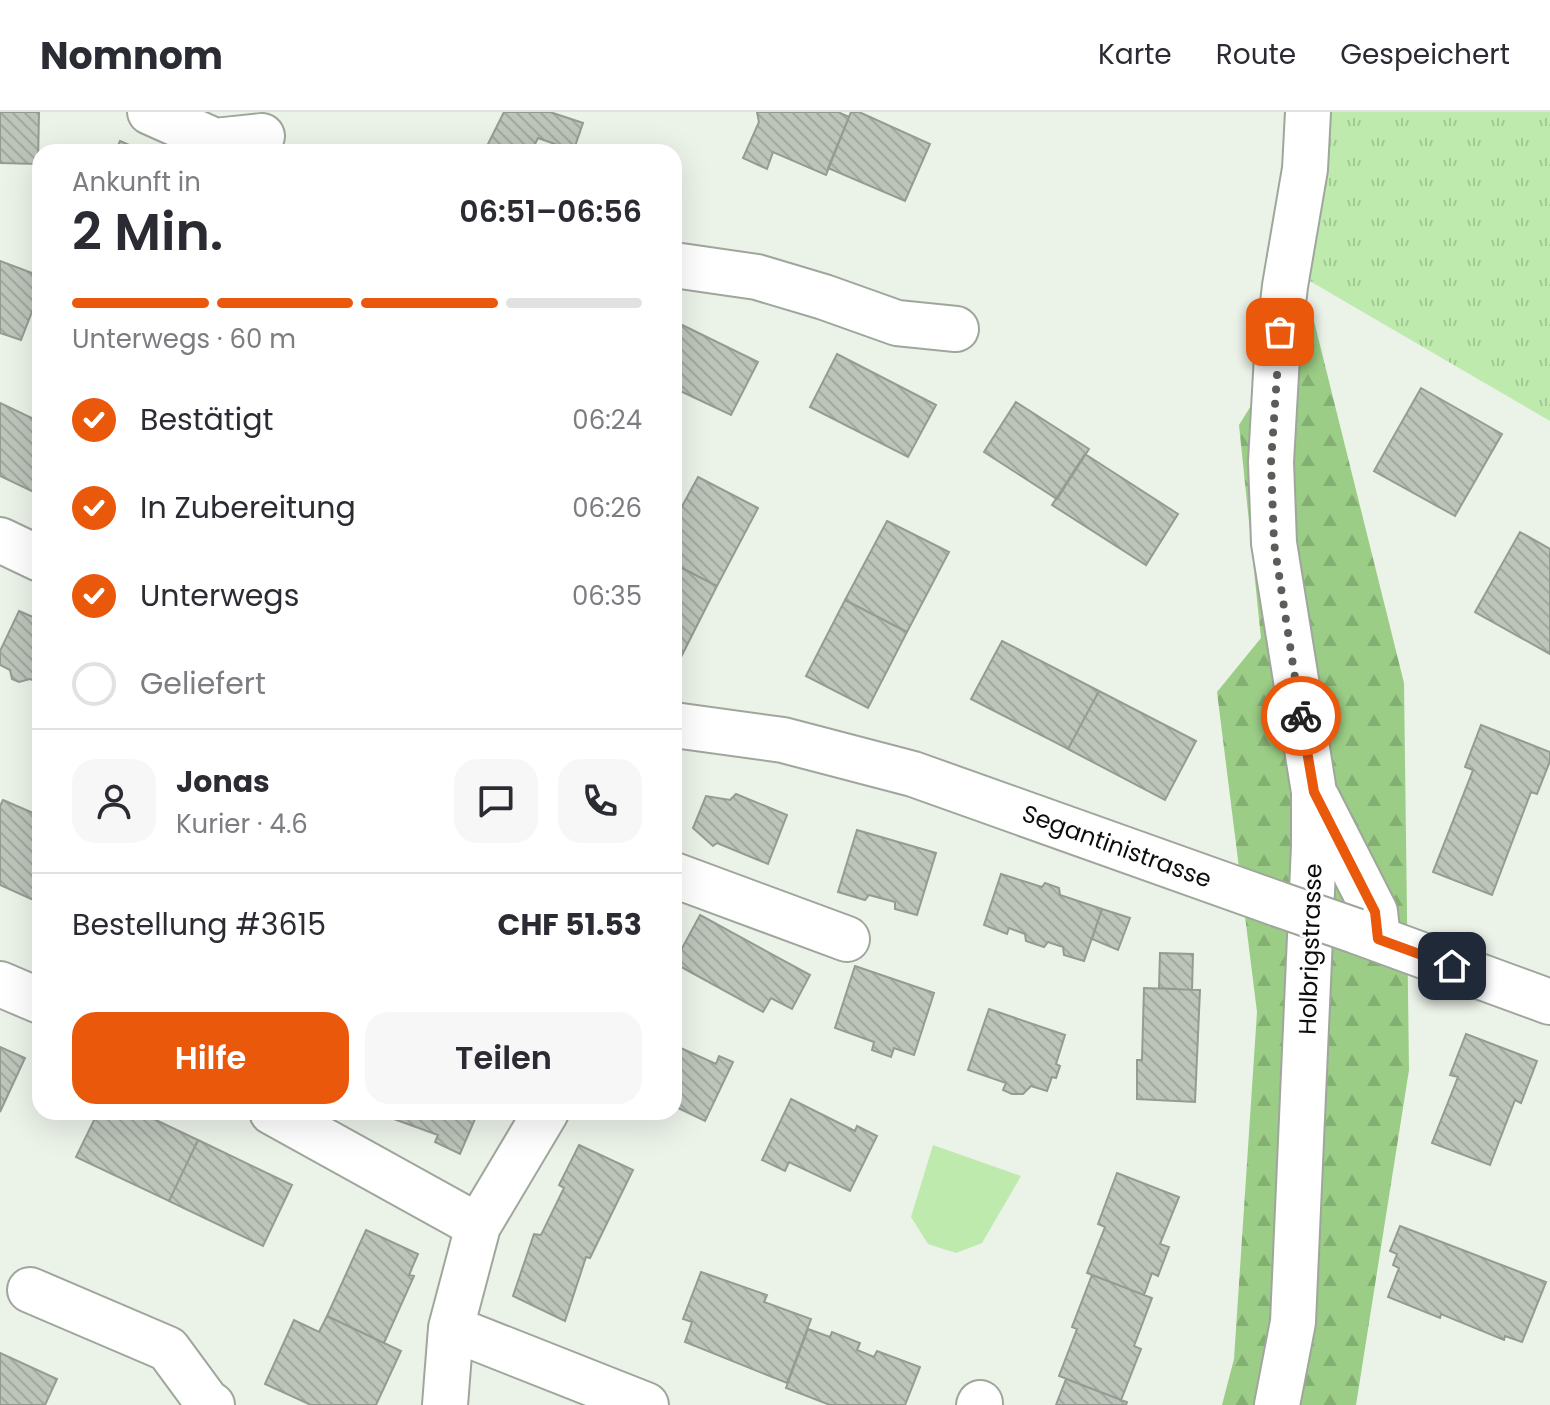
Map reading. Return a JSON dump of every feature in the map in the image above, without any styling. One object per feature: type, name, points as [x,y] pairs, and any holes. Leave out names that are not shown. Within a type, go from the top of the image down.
[{"type":"street","points":[[150,112],[215,141],[262,133]]},
{"type":"street","name":"Holbrigstrasse","points":[[1277,1405],[1293,1322],[1311,958],[1314,792],[1274,543],[1271,462],[1277,356],[1285,286],[1305,169],[1308,112]]},
{"type":"street","points":[[682,266],[757,277],[897,323],[956,329]]},
{"type":"street","points":[[0,540],[32,555]]},
{"type":"street","name":"Segantinistrasse","points":[[682,726],[783,740],[913,774],[1550,1002]]},
{"type":"street","points":[[1314,792],[1375,912],[1367,935]]},
{"type":"street","points":[[682,878],[847,939]]},
{"type":"street","points":[[0,984],[32,998]]},
{"type":"street","points":[[286,1120],[478,1226]]},
{"type":"street","points":[[445,1405],[451,1328],[478,1226],[541,1120]]},
{"type":"street","points":[[30,1290],[168,1349],[212,1405]]},
{"type":"street","points":[[451,1328],[646,1405]]},
{"type":"green space","points":[[1319,112],[1550,112],[1550,421],[1296,273]]},
{"type":"green space","points":[[1311,309],[1404,683],[1409,1070],[1356,1405],[1222,1405],[1234,1359],[1257,1012],[1217,692],[1261,638],[1239,425]]},
{"type":"green space","points":[[933,1145],[1021,1176],[982,1243],[956,1253],[928,1244],[911,1217]]},
{"type":"building","points":[[0,112],[39,112],[38,144],[32,144],[32,164],[0,163]]},
{"type":"building","points":[[504,112],[550,112],[583,123],[576,144],[555,144],[538,138],[535,144],[488,144]]},
{"type":"building","points":[[757,112],[838,112],[849,117],[826,175],[773,152],[767,169],[743,158],[759,122]]},
{"type":"building","points":[[851,112],[859,112],[930,144],[905,201],[828,168]]},
{"type":"building","points":[[0,261],[32,273],[32,312],[21,340],[0,333]]},
{"type":"building","points":[[682,325],[758,362],[731,415],[682,392]]},
{"type":"building","points":[[837,354],[936,405],[908,457],[810,407]]},
{"type":"building","points":[[1421,388],[1502,434],[1455,516],[1374,471]]},
{"type":"building","points":[[1016,402],[1089,449],[1057,499],[984,452]]},
{"type":"building","points":[[0,403],[32,418],[32,491],[0,476]]},
{"type":"building","points":[[1085,454],[1178,514],[1146,565],[1052,505]]},
{"type":"building","points":[[698,477],[758,508],[717,586],[682,568],[682,506]]},
{"type":"building","points":[[887,521],[949,552],[907,632],[845,600]]},
{"type":"building","points":[[1520,532],[1550,549],[1550,654],[1475,612]]},
{"type":"building","points":[[682,568],[717,586],[682,655]]},
{"type":"building","points":[[845,600],[907,632],[868,708],[806,676]]},
{"type":"building","points":[[19,611],[32,617],[32,680],[19,682],[12,679],[10,670],[0,665],[0,651]]},
{"type":"building","points":[[1002,641],[1099,691],[1068,749],[971,699]]},
{"type":"building","points":[[1099,691],[1196,741],[1165,800],[1068,749]]},
{"type":"building","points":[[1481,725],[1550,752],[1550,761],[1537,794],[1531,792],[1492,895],[1433,872],[1473,770],[1465,767]]},
{"type":"building","points":[[736,794],[787,815],[768,864],[717,843],[713,846],[693,828],[706,796],[730,800]]},
{"type":"building","points":[[3,800],[32,813],[32,899],[0,885],[0,806]]},
{"type":"building","points":[[857,830],[936,853],[917,915],[895,909],[895,902],[869,895],[865,900],[838,892]]},
{"type":"building","points":[[1001,874],[1042,887],[1045,883],[1059,888],[1060,895],[1102,909],[1084,961],[1064,955],[1063,947],[1048,942],[1044,947],[1026,941],[1025,934],[1009,928],[1007,934],[984,925]]},
{"type":"building","points":[[1102,909],[1130,918],[1118,950],[1092,939]]},
{"type":"building","points":[[700,915],[810,975],[792,1009],[771,998],[763,1012],[682,967],[682,948]]},
{"type":"building","points":[[1160,953],[1193,954],[1192,990],[1159,988]]},
{"type":"building","points":[[855,966],[934,993],[914,1055],[894,1048],[891,1057],[872,1050],[874,1042],[835,1028]]},
{"type":"building","points":[[1144,988],[1200,990],[1195,1102],[1137,1099],[1137,1060],[1142,1060]]},
{"type":"building","points":[[989,1009],[1065,1035],[1056,1064],[1060,1066],[1047,1091],[1031,1086],[1023,1094],[1012,1094],[1003,1090],[1006,1083],[968,1070]]},
{"type":"building","points":[[1466,1034],[1537,1061],[1521,1103],[1515,1100],[1490,1165],[1432,1143],[1458,1077],[1450,1075]]},
{"type":"building","points":[[0,1047],[25,1058],[0,1112]]},
{"type":"building","points":[[682,1049],[716,1064],[719,1056],[733,1062],[705,1121],[682,1110]]},
{"type":"building","points":[[791,1099],[855,1131],[857,1126],[877,1136],[850,1191],[789,1162],[785,1171],[762,1160]]},
{"type":"building","points":[[94,1120],[156,1120],[198,1140],[169,1201],[76,1157]]},
{"type":"building","points":[[397,1120],[475,1120],[460,1154],[435,1142],[438,1135]]},
{"type":"building","points":[[198,1140],[292,1185],[263,1246],[169,1201]]},
{"type":"building","points":[[579,1145],[633,1170],[590,1258],[586,1257],[565,1321],[513,1296],[534,1234],[541,1235],[564,1188],[559,1185]]},
{"type":"building","points":[[1117,1173],[1179,1197],[1160,1244],[1169,1247],[1158,1276],[1152,1273],[1144,1295],[1087,1273],[1105,1227],[1098,1224]]},
{"type":"building","points":[[1400,1226],[1546,1282],[1522,1342],[1505,1336],[1504,1340],[1441,1314],[1440,1318],[1388,1297],[1399,1268],[1393,1265],[1397,1254],[1390,1251]]},
{"type":"building","points":[[366,1230],[418,1254],[409,1275],[414,1276],[384,1343],[327,1316]]},
{"type":"building","points":[[701,1272],[767,1295],[764,1302],[811,1319],[787,1383],[685,1342],[692,1322],[683,1319]]},
{"type":"building","points":[[1092,1275],[1152,1298],[1134,1346],[1141,1349],[1121,1400],[1059,1376],[1077,1329],[1072,1327]]},
{"type":"building","points":[[327,1316],[401,1351],[376,1405],[311,1405],[265,1384],[294,1320],[319,1332]]},
{"type":"building","points":[[808,1329],[830,1337],[832,1332],[860,1343],[857,1350],[874,1357],[877,1351],[920,1367],[905,1405],[830,1405],[786,1388]]},
{"type":"building","points":[[0,1353],[57,1379],[45,1405],[0,1405]]},
{"type":"building","points":[[1066,1379],[1127,1402],[1126,1405],[1056,1405]]},
{"type":"way so far","points":[[1280,332],[1271,462],[1274,543],[1301,716]]},
{"type":"route","points":[[1301,716],[1314,792],[1375,912],[1378,939],[1452,966]]}]
